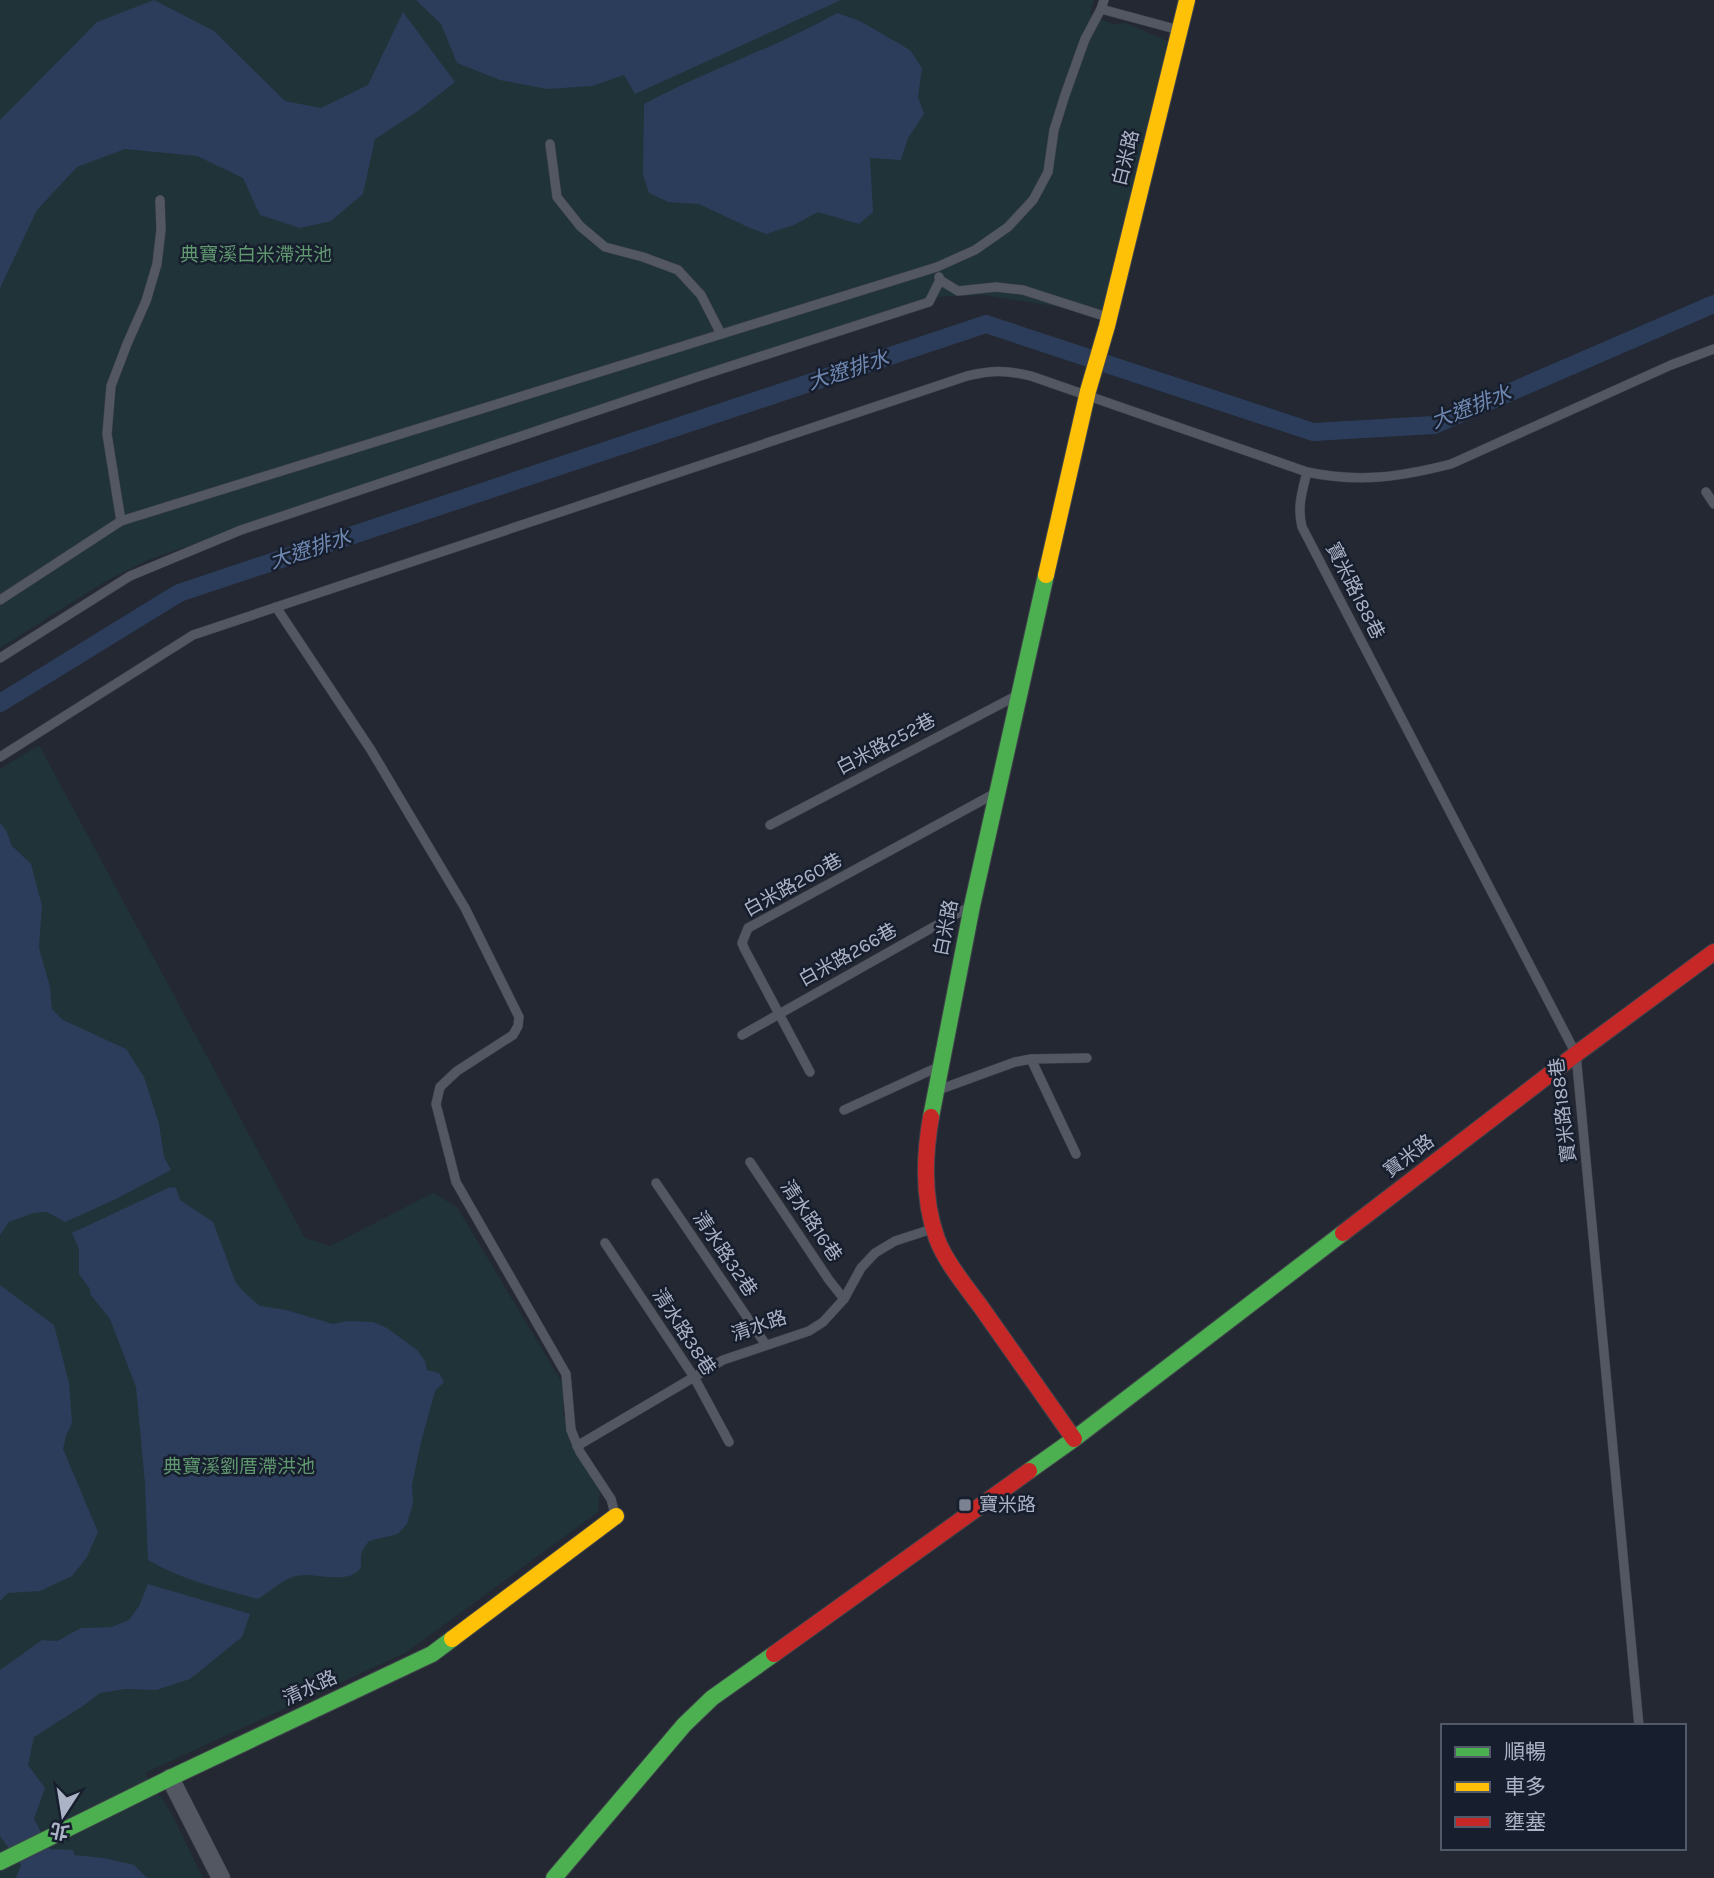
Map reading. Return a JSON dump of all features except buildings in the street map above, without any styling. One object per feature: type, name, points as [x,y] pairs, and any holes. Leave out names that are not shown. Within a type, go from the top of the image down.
[{"type":"street","name":"白米路","points":[[1074,1439],[938,1242],[929,1212],[926,1171],[928,1134],[972,906],[1018,695],[1088,393],[1187,0]]},
{"type":"street","name":"寶米路","points":[[554,1878],[684,1725],[712,1698],[1074,1439],[1576,1054],[1714,953]]},
{"type":"street","name":"清水路","points":[[3,1861],[170,1778],[432,1654],[616,1516]]},
{"type":"street","points":[[170,1778],[221,1878]]},
{"type":"lane","points":[[0,600],[121,521],[937,267],[975,250],[1008,227],[1032,200],[1048,172],[1054,130],[1065,95],[1085,38],[1102,4],[1179,30]]},
{"type":"lane","points":[[550,144],[557,197],[580,226],[605,247],[678,270],[701,295],[721,334]]},
{"type":"lane","points":[[121,521],[107,434],[111,386],[146,301],[157,264],[161,230],[160,200]]},
{"type":"lane","points":[[0,658],[130,576],[241,530],[929,302],[940,280],[937,267]]},
{"type":"lane","points":[[940,280],[958,291],[996,287],[1023,290],[1108,322]]},
{"type":"lane","points":[[0,757],[193,635],[988,371],[1015,372],[1088,393],[1307,472],[1329,477],[1375,479],[1412,474],[1451,464],[1671,365],[1714,349]]},
{"type":"lane","name":"寶米路188巷","points":[[1307,472],[1299,504],[1302,527],[1576,1054],[1639,1724]]},
{"type":"lane","points":[[1706,492],[1714,504]]},
{"type":"lane","points":[[276,607],[371,750],[458,896],[519,1017],[513,1035],[457,1071],[440,1087],[436,1104],[456,1182],[566,1374],[571,1430],[611,1499],[616,1516]]},
{"type":"lane","name":"白米路252巷","points":[[769,825],[1018,695]]},
{"type":"lane","name":"白米路260巷","points":[[810,1072],[742,943],[748,928],[996,793]]},
{"type":"lane","name":"白米路266巷","points":[[741,1035],[972,906]]},
{"type":"lane","points":[[936,1090],[1015,1062],[1031,1059],[1087,1058]]},
{"type":"lane","points":[[1031,1059],[1076,1154]]},
{"type":"lane","points":[[844,1111],[940,1066]]},
{"type":"lane","name":"清水路16巷","points":[[750,1162],[844,1299]]},
{"type":"lane","name":"清水路32巷","points":[[656,1184],[766,1345]]},
{"type":"lane","name":"清水路","points":[[578,1446],[723,1360],[809,1331],[823,1322],[844,1299],[861,1268],[875,1252],[895,1241],[934,1229]]},
{"type":"lane","name":"清水路38巷","points":[[605,1244],[694,1377],[729,1442]]},
{"type":"green space","name":"典寶溪白米滯洪池","points":[[0,0],[1094,0],[1090,14],[1112,24],[1126,23],[1167,41],[1107,315],[985,295],[933,297],[150,559],[106,581],[0,648]]},
{"type":"green space","name":"典寶溪劉厝滯洪池","points":[[39,745],[305,1238],[330,1246],[433,1193],[457,1207],[563,1384],[563,1413],[580,1459],[600,1491],[598,1512],[407,1652],[145,1773],[172,1814],[203,1878],[0,1878],[0,769]]},
{"type":"water","points":[[154,0],[214,31],[285,101],[321,108],[368,85],[403,12],[455,82],[418,111],[375,139],[363,194],[331,221],[300,228],[260,215],[243,178],[197,156],[125,149],[77,167],[37,210],[0,288],[0,120],[97,22]]},
{"type":"water","points":[[416,0],[841,0],[635,94],[624,75],[592,86],[547,89],[500,80],[457,63],[441,24]]},
{"type":"water","points":[[837,13],[860,21],[910,50],[922,68],[918,97],[924,114],[908,138],[901,160],[870,158],[873,212],[859,224],[818,212],[794,225],[766,234],[699,204],[668,202],[649,193],[643,175],[644,104]]},
{"type":"water","points":[[0,823],[12,846],[31,864],[42,906],[39,948],[50,987],[52,1009],[63,1020],[126,1049],[144,1077],[159,1124],[164,1157],[171,1170],[65,1222],[47,1212],[33,1213],[9,1222],[0,1235]]},
{"type":"water","points":[[170,1187],[176,1188],[180,1200],[213,1222],[236,1283],[260,1306],[286,1310],[333,1324],[347,1321],[373,1322],[387,1328],[417,1350],[425,1361],[427,1370],[439,1373],[444,1382],[435,1391],[421,1442],[412,1485],[413,1503],[407,1524],[398,1534],[369,1541],[362,1553],[360,1568],[354,1574],[341,1577],[299,1576],[286,1580],[258,1599],[216,1588],[148,1560],[145,1483],[136,1387],[110,1319],[90,1294],[90,1289],[79,1274],[79,1249],[72,1233]]},
{"type":"water","points":[[0,1285],[54,1325],[69,1383],[72,1423],[63,1449],[98,1532],[87,1557],[72,1576],[40,1591],[8,1593],[0,1601]]},
{"type":"water","points":[[148,1584],[250,1614],[242,1637],[190,1679],[156,1690],[125,1689],[100,1693],[34,1737],[28,1765],[45,1788],[34,1819],[50,1849],[73,1850],[74,1855],[134,1865],[147,1878],[16,1878],[21,1865],[0,1836],[0,1670],[42,1640],[57,1641],[81,1628],[112,1627],[129,1620],[139,1606]]},
{"type":"waterway","name":"大遼排水","points":[[0,703],[179,593],[986,324],[1313,432],[1434,425],[1714,304]]},
{"type":"traffic: fast","points":[[931,1117],[972,906],[1046,575]]},
{"type":"traffic: fast","points":[[1029,1471],[1343,1233]]},
{"type":"traffic: fast","points":[[0,1862],[432,1654],[452,1639]]},
{"type":"traffic: fast","points":[[554,1878],[684,1725],[712,1698],[774,1654]]},
{"type":"traffic: slow","points":[[1046,575],[1088,391],[1107,326],[1187,0]]},
{"type":"traffic: slow","points":[[452,1639],[616,1516]]},
{"type":"traffic: jam","points":[[1343,1233],[1714,952]]},
{"type":"traffic: jam","points":[[931,1117],[926,1163],[927,1194],[937,1239],[957,1274],[1074,1439]]},
{"type":"traffic: jam","points":[[774,1654],[1029,1471]]},
{"type":"place","name":"寶米路","points":[[965,1505]]}]
